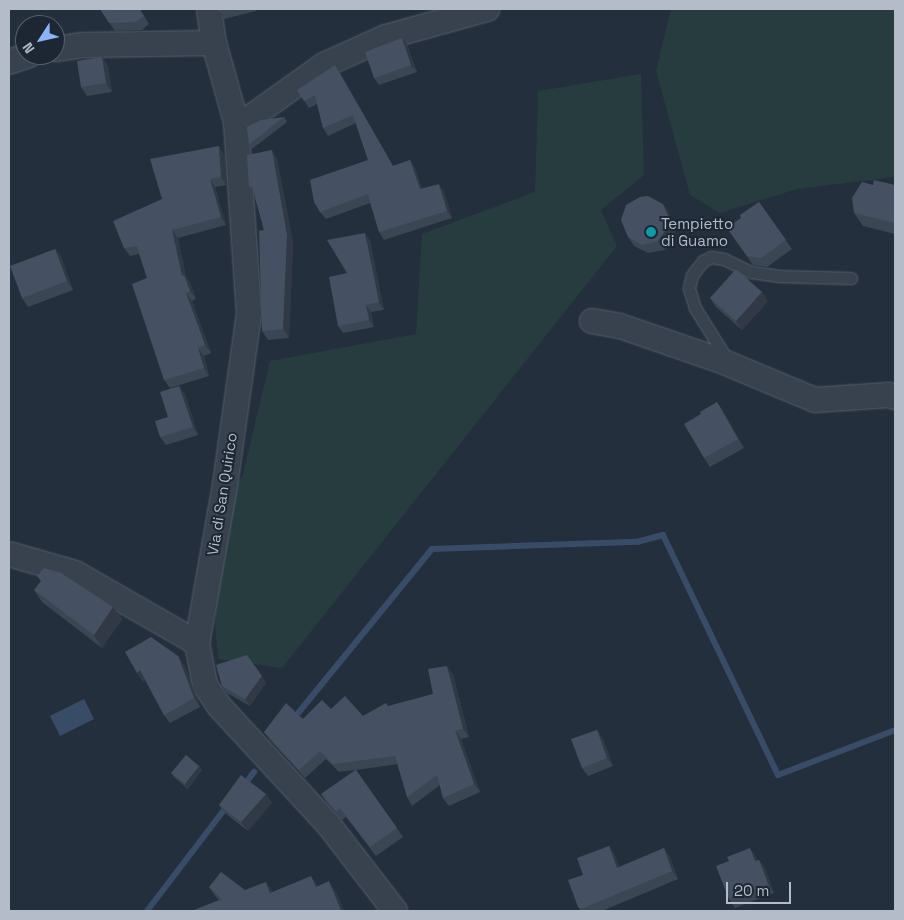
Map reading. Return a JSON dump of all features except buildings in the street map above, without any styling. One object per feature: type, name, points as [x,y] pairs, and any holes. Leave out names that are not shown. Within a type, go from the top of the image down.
[{"type":"street","name":"Via di San Quirico","points":[[209,9],[214,43],[236,122],[249,314],[225,485],[197,643],[205,685],[219,706],[328,824],[395,911]]},
{"type":"street","points":[[236,122],[252,117],[324,65],[377,41],[487,9]]},
{"type":"street","points":[[65,48],[84,45],[214,43]]},
{"type":"street","points":[[592,321],[620,326],[718,360],[815,400],[889,395],[895,397]]},
{"type":"street","points":[[9,554],[75,573],[197,643]]},
{"type":"lane","points":[[718,360],[723,353],[695,308],[689,288],[692,275],[703,261],[711,257],[724,259],[750,272],[778,276],[851,278]]},
{"type":"green space","points":[[671,9],[895,9],[895,177],[797,189],[720,213],[690,195],[656,71]]},
{"type":"green space","points":[[641,74],[644,175],[601,210],[617,246],[282,668],[218,659],[215,625],[225,485],[242,478],[270,361],[416,334],[422,234],[535,192],[538,91]]},
{"type":"water","points":[[84,699],[94,719],[60,736],[50,716]]},
{"type":"waterway","points":[[299,712],[432,549],[637,542],[663,535],[778,775],[895,730]]},
{"type":"waterway","points":[[243,787],[254,772]]},
{"type":"waterway","points":[[147,911],[227,806]]},
{"type":"place","name":"Tempietto di Guamo","points":[[651,232]]}]
